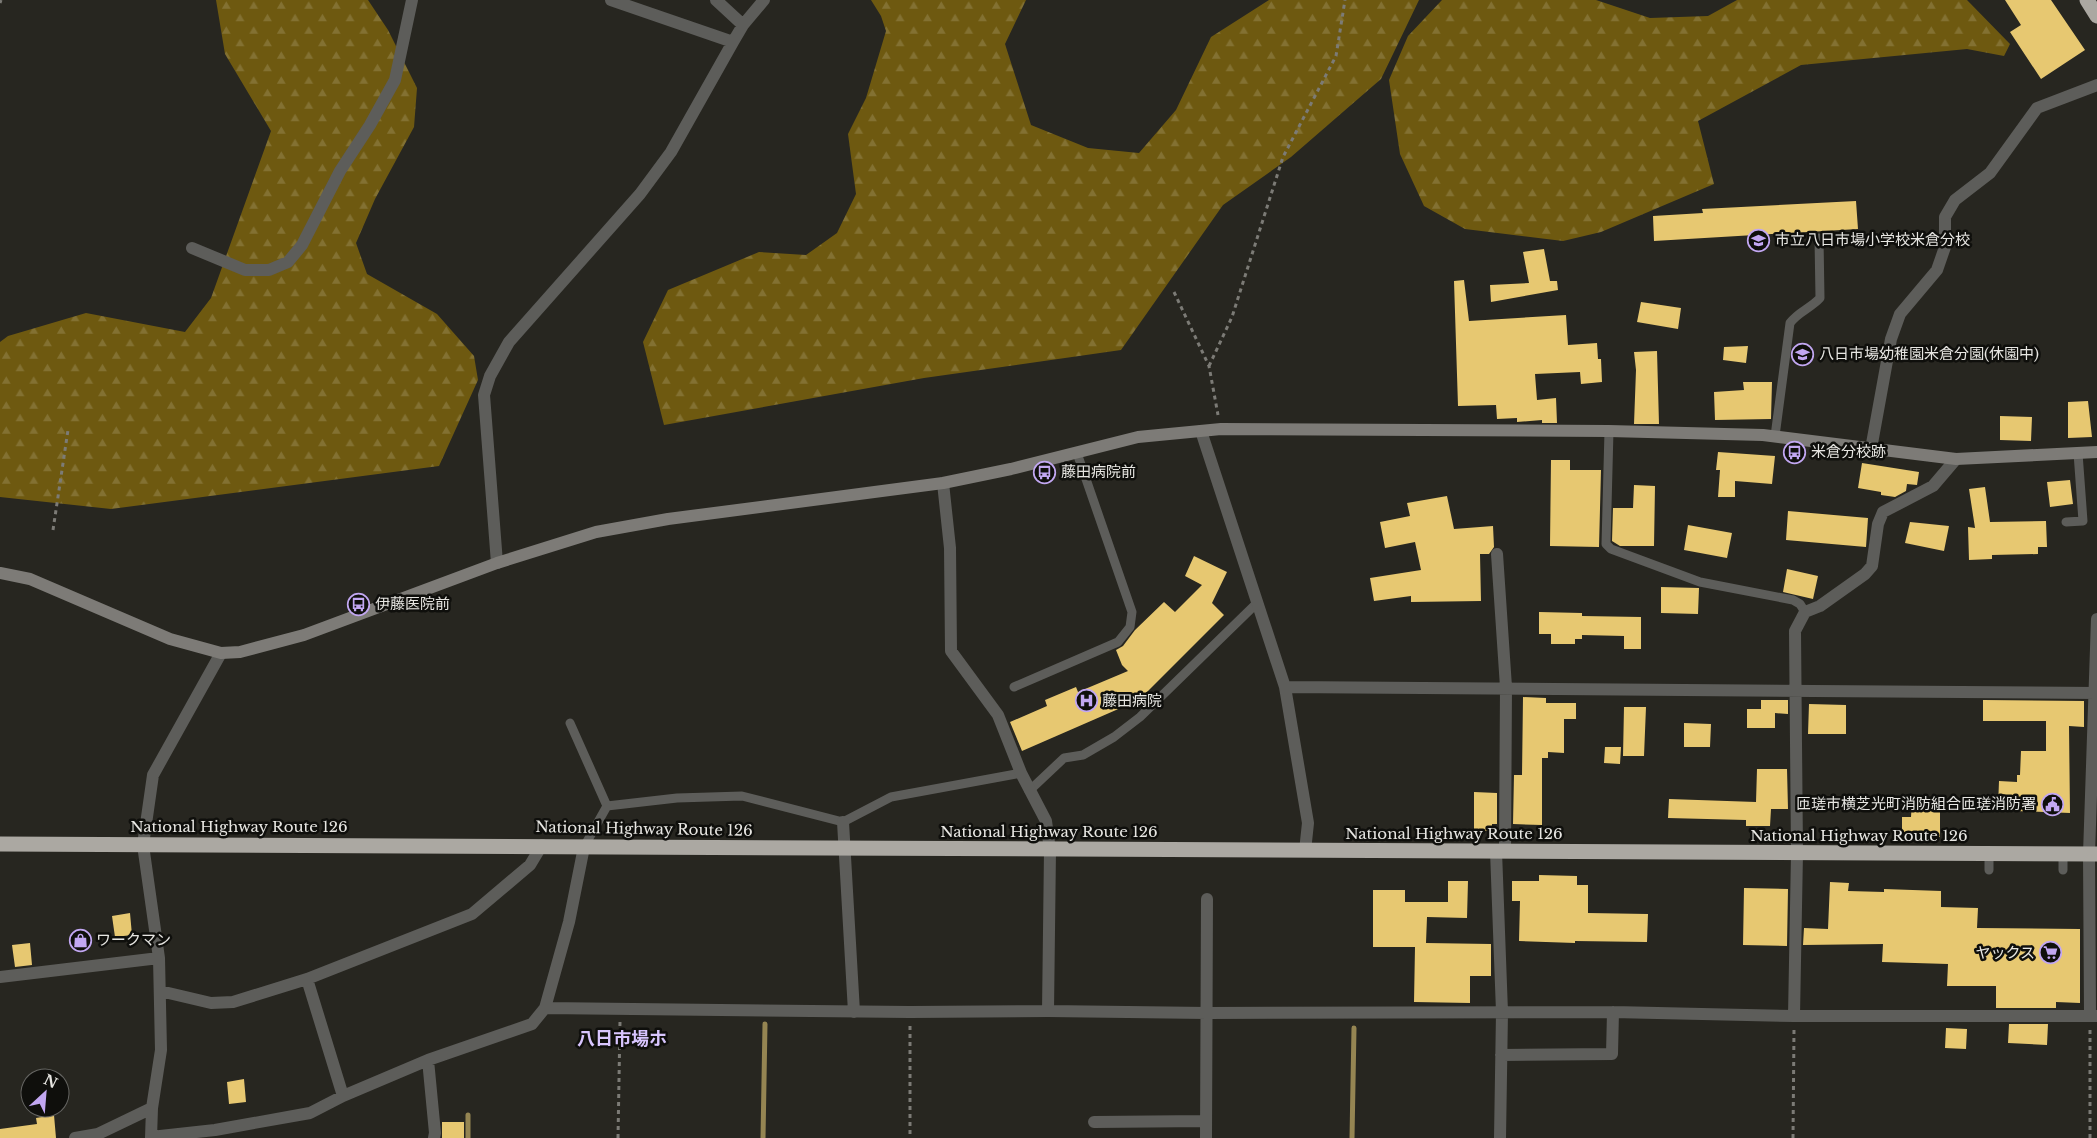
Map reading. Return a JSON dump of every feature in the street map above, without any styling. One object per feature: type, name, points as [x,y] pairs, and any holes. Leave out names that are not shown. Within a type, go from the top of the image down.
[{"type":"highway","points":[[2087,0],[2097,16]]},
{"type":"highway","name":"National Highway Route 126","points":[[0,844],[542,845],[584,847],[1050,850],[2093,854]]},
{"type":"street","points":[[192,248],[245,270],[269,270],[288,262],[302,245],[340,171],[370,125],[395,80],[412,0]]},
{"type":"street","points":[[611,0],[733,42]]},
{"type":"street","points":[[716,0],[743,24]]},
{"type":"street","points":[[498,563],[484,395],[490,376],[509,342],[640,194],[671,152],[743,24],[764,0]]},
{"type":"street","points":[[1871,449],[1890,339],[1900,314],[1937,270],[1945,247],[1945,217],[1955,200],[1990,173],[2037,108],[2097,85]]},
{"type":"street","points":[[0,573],[30,579],[170,639],[221,653],[240,652],[304,634],[498,563],[596,532],[668,519],[943,483],[1011,469],[1138,437],[1221,429],[1609,431],[1775,436],[1956,459],[2097,452]]},
{"type":"street","points":[[1201,431],[1285,687],[1308,823],[1305,851]]},
{"type":"street","points":[[1794,1016],[1797,853],[1795,631],[1805,612],[1820,606],[1865,574],[1872,566],[1878,524],[1883,512],[1933,486],[1956,459]]},
{"type":"street","points":[[943,483],[950,548],[951,651],[998,716],[1021,774],[1046,822],[1050,850],[1048,1011]]},
{"type":"street","points":[[1497,554],[1506,687],[1500,851],[1502,1012],[1500,1138]]},
{"type":"street","points":[[545,1008],[854,1012],[1613,1012],[1794,1016],[2094,1016],[2093,854],[2097,619]]},
{"type":"street","points":[[221,653],[153,775],[143,845],[159,958],[162,1050],[152,1108],[151,1137],[216,1130],[310,1113],[343,1096],[428,1060],[532,1024],[545,1008],[569,922],[584,847]]},
{"type":"street","points":[[1285,687],[2096,692]]},
{"type":"street","points":[[843,822],[854,1012]]},
{"type":"street","points":[[160,991],[211,1003],[233,1002],[306,979],[472,914],[530,865],[542,845]]},
{"type":"street","points":[[1206,1138],[1207,899]]},
{"type":"street","points":[[0,977],[159,958]]},
{"type":"street","points":[[306,979],[343,1096]]},
{"type":"street","points":[[1501,1055],[1612,1054],[1613,1012]]},
{"type":"street","points":[[428,1060],[434,1138]]},
{"type":"street","points":[[75,1138],[98,1134],[152,1108]]},
{"type":"street","points":[[1094,1122],[1206,1120]]},
{"type":"lane","points":[[1775,436],[1790,323],[1796,316],[1811,307],[1820,298],[1819,238]]},
{"type":"lane","points":[[1609,431],[1606,544],[1611,548],[1700,582],[1793,600],[1800,604],[1805,612]]},
{"type":"lane","points":[[1014,687],[1118,642],[1130,627],[1132,612],[1077,452]]},
{"type":"lane","points":[[2066,522],[2083,521],[2078,453]]},
{"type":"lane","points":[[1029,791],[1064,758],[1083,756],[1114,737],[1140,717],[1258,602]]},
{"type":"lane","points":[[570,723],[607,806]]},
{"type":"lane","points":[[607,806],[677,798],[742,796],[843,822],[892,797],[1021,774]]},
{"type":"lane","points":[[584,847],[607,806]]},
{"type":"lane","points":[[1989,854],[1989,870]]},
{"type":"lane","points":[[2063,854],[2063,870]]},
{"type":"path","points":[[1209,366],[1232,317],[1283,157],[1336,56],[1345,0]]},
{"type":"path","points":[[1174,292],[1209,366],[1221,429]]},
{"type":"path","points":[[53,530],[68,430]]},
{"type":"path","points":[[618,1138],[620,1009]]},
{"type":"path","points":[[910,1012],[910,1138]]},
{"type":"path","points":[[1794,1016],[1794,1138]]},
{"type":"path","points":[[2090,1138],[2094,1016]]},
{"type":"green space","points":[[216,0],[368,0],[388,30],[417,88],[414,127],[375,199],[356,243],[367,274],[437,314],[474,356],[478,380],[439,466],[111,509],[0,497],[0,342],[8,336],[86,313],[185,332],[211,298],[271,131],[225,54]]},
{"type":"green space","points":[[871,0],[1026,0],[1005,44],[1031,125],[1088,148],[1139,153],[1176,110],[1211,37],[1269,0],[1419,0],[1381,79],[1291,157],[1223,205],[1121,350],[924,378],[664,425],[643,342],[668,290],[759,252],[806,255],[837,233],[856,194],[848,134],[866,98],[886,31],[881,16]]},
{"type":"green space","points":[[1442,0],[1596,0],[1650,18],[1708,16],[1737,0],[1967,0],[2010,44],[2004,56],[1967,49],[1801,65],[1698,121],[1714,184],[1601,232],[1563,241],[1465,229],[1424,206],[1400,154],[1389,80],[1408,36]]},
{"type":"building","points":[[2005,0],[2051,0],[2085,50],[2041,79],[2010,32],[2021,25]]},
{"type":"building","points":[[1856,201],[1858,229],[1654,241],[1653,216],[1703,213],[1702,209]]},
{"type":"building","points":[[1544,249],[1550,281],[1557,281],[1558,290],[1491,302],[1490,285],[1529,283],[1523,252]]},
{"type":"building","points":[[1464,280],[1469,321],[1566,315],[1568,345],[1597,343],[1598,359],[1601,359],[1602,382],[1581,384],[1580,372],[1535,374],[1537,400],[1556,398],[1557,423],[1542,423],[1542,420],[1517,422],[1517,418],[1497,419],[1496,405],[1458,406],[1454,281]]},
{"type":"building","points":[[1641,302],[1681,308],[1678,329],[1637,322]]},
{"type":"building","points":[[1748,346],[1746,363],[1723,360],[1724,347]]},
{"type":"building","points":[[1657,351],[1659,424],[1634,424],[1636,370],[1634,352]]},
{"type":"building","points":[[1743,382],[1772,382],[1771,419],[1715,420],[1714,392],[1744,390]]},
{"type":"building","points":[[2088,401],[2092,437],[2068,438],[2068,402]]},
{"type":"building","points":[[2000,416],[2032,417],[2031,441],[2000,440]]},
{"type":"building","points":[[1718,452],[1775,456],[1772,484],[1735,481],[1735,497],[1718,497],[1720,470],[1716,470]]},
{"type":"building","points":[[1551,460],[1570,460],[1570,470],[1601,470],[1599,547],[1550,546]]},
{"type":"building","points":[[1862,463],[1919,472],[1917,485],[1907,484],[1906,491],[1895,497],[1881,495],[1881,492],[1858,488]]},
{"type":"building","points":[[2070,480],[2073,504],[2050,507],[2047,482]]},
{"type":"building","points":[[1634,485],[1655,486],[1654,546],[1620,546],[1612,541],[1613,508],[1633,508]]},
{"type":"building","points":[[1985,487],[1990,522],[2046,521],[2047,547],[2038,547],[2038,554],[1992,555],[1992,559],[1969,560],[1968,527],[1975,528],[1969,489]]},
{"type":"building","points":[[1447,496],[1454,529],[1493,526],[1494,547],[1489,554],[1480,554],[1481,601],[1411,602],[1411,596],[1374,601],[1370,578],[1421,570],[1415,542],[1385,548],[1380,522],[1410,516],[1407,503]]},
{"type":"building","points":[[1788,511],[1868,518],[1866,547],[1786,540]]},
{"type":"building","points":[[1910,522],[1949,526],[1944,551],[1905,543]]},
{"type":"building","points":[[1688,525],[1732,533],[1727,558],[1684,550]]},
{"type":"building","points":[[1194,556],[1227,572],[1212,603],[1224,615],[1139,700],[1022,751],[1010,722],[1047,706],[1045,700],[1076,687],[1078,692],[1128,671],[1122,665],[1116,650],[1123,646],[1135,630],[1164,602],[1175,612],[1202,585],[1185,576]]},
{"type":"building","points":[[1787,569],[1818,576],[1813,599],[1783,592]]},
{"type":"building","points":[[1661,587],[1699,588],[1698,614],[1661,613]]},
{"type":"building","points":[[1539,612],[1582,613],[1582,616],[1641,617],[1641,649],[1624,649],[1624,636],[1582,635],[1582,639],[1575,639],[1575,644],[1551,644],[1551,634],[1539,634]]},
{"type":"building","points":[[1523,697],[1546,698],[1546,703],[1576,703],[1576,719],[1564,719],[1564,753],[1548,752],[1548,758],[1542,758],[1542,825],[1513,824],[1514,775],[1522,775]]},
{"type":"building","points":[[1761,700],[1788,700],[1788,714],[1775,713],[1775,728],[1747,728],[1747,709],[1761,709]]},
{"type":"building","points":[[1983,700],[2084,701],[2084,727],[2069,726],[2070,813],[2016,811],[2016,808],[1998,807],[1999,781],[2017,782],[2017,775],[2020,775],[2021,751],[2046,751],[2046,721],[1983,721]]},
{"type":"building","points":[[1809,704],[1846,705],[1846,734],[1808,734]]},
{"type":"building","points":[[1624,707],[1646,707],[1644,756],[1623,756]]},
{"type":"building","points":[[1684,723],[1711,724],[1710,747],[1684,747]]},
{"type":"building","points":[[1605,747],[1621,747],[1620,764],[1604,763]]},
{"type":"building","points":[[1757,769],[1787,769],[1788,809],[1771,809],[1770,826],[1746,826],[1746,820],[1668,818],[1669,799],[1756,802]]},
{"type":"building","points":[[1474,792],[1497,793],[1497,824],[1492,824],[1492,831],[1474,831]]},
{"type":"building","points":[[1912,800],[1940,800],[1940,837],[1902,837],[1902,817],[1911,817]]},
{"type":"building","points":[[1539,875],[1577,876],[1577,885],[1588,885],[1588,913],[1648,914],[1647,942],[1575,941],[1575,943],[1519,941],[1520,901],[1512,901],[1512,881],[1539,881]]},
{"type":"building","points":[[1448,881],[1468,881],[1467,918],[1427,917],[1426,943],[1491,944],[1491,976],[1470,976],[1470,1003],[1414,1002],[1415,947],[1373,947],[1373,890],[1405,890],[1405,902],[1448,902]]},
{"type":"building","points":[[1830,882],[1849,883],[1848,891],[1884,892],[1884,889],[1941,891],[1941,907],[1978,908],[1977,928],[2080,929],[2080,1003],[2056,1002],[2056,1008],[1996,1008],[1996,986],[1947,986],[1948,964],[1882,962],[1883,944],[1803,945],[1804,928],[1828,929]]},
{"type":"building","points":[[1744,888],[1788,889],[1787,946],[1743,945]]},
{"type":"building","points":[[130,913],[132,935],[115,937],[112,916]]},
{"type":"building","points":[[30,943],[32,965],[15,967],[12,945]]},
{"type":"building","points":[[2009,1024],[2048,1024],[2047,1045],[2008,1043]]},
{"type":"building","points":[[1946,1028],[1967,1029],[1966,1049],[1945,1048]]},
{"type":"building","points":[[244,1079],[246,1102],[229,1104],[227,1082]]},
{"type":"building","points":[[36,1118],[54,1118],[56,1138],[0,1138],[0,1129],[37,1124]]},
{"type":"building","points":[[442,1122],[464,1122],[464,1138],[442,1138]]},
{"type":"waterway","points":[[763,1138],[765,1024]]},
{"type":"waterway","points":[[1352,1138],[1354,1028]]},
{"type":"waterway","points":[[468,1115],[468,1138]]},
{"type":"place","name":"市立八日市場小学校米倉分校","points":[[1759,240]]},
{"type":"place","name":"八日市場幼稚園米倉分園(休園中)","points":[[1803,354]]},
{"type":"place","name":"米倉分校跡","points":[[1795,452]]},
{"type":"place","name":"藤田病院前","points":[[1045,472]]},
{"type":"place","name":"伊藤医院前","points":[[359,604]]},
{"type":"place","name":"藤田病院","points":[[1086,701]]},
{"type":"place","name":"匝瑳市横芝光町消防組合匝瑳消防署","points":[[2052,804]]},
{"type":"place","name":"ワークマン","points":[[80,940]]},
{"type":"place","name":"ヤックス","points":[[2051,953]]},
{"type":"district","name":"八日市場ホ","points":[[622,1039]]}]
